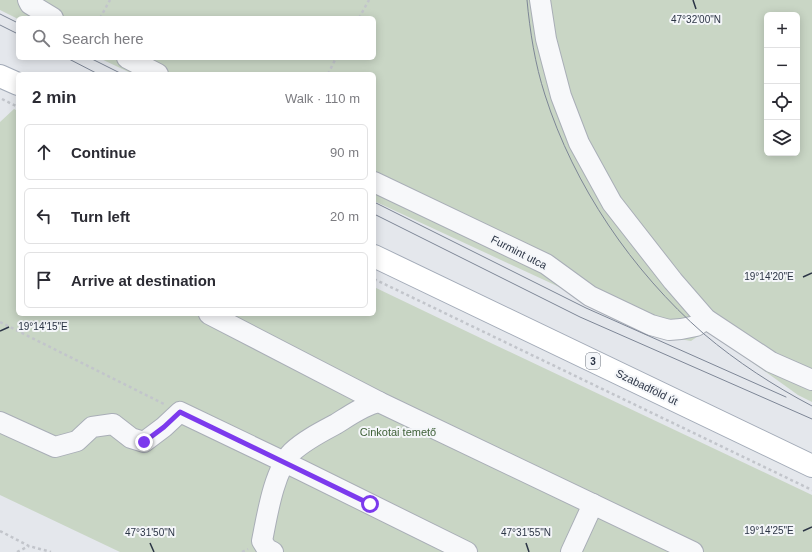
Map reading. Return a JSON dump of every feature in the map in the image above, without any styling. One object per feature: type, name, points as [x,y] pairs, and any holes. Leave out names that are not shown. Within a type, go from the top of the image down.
[{"type":"main road","points":[[0,76],[16,83]]},
{"type":"main road","name":"Szabadföld út","points":[[376,257],[812,466]]},
{"type":"street","points":[[28,0],[30,4],[50,16]]},
{"type":"street","points":[[540,0],[546,39],[561,96],[579,143],[612,203],[673,281],[706,319],[771,362],[812,380]]},
{"type":"street","points":[[131,60],[154,72]]},
{"type":"street","name":"Furmint utca","points":[[376,183],[546,264],[590,296],[652,325],[669,330],[681,329],[696,326],[706,319]]},
{"type":"street","points":[[213,316],[379,402],[692,552]]},
{"type":"street","points":[[274,552],[267,549],[262,541],[267,513],[284,462],[292,452],[310,438],[373,403],[379,402]]},
{"type":"street","points":[[0,422],[55,447],[77,441],[92,427],[113,424],[131,438],[144,442],[164,427],[180,412],[467,552]]},
{"type":"street","points":[[571,552],[593,504]]},
{"type":"path","points":[[101,16],[110,0]]},
{"type":"path","points":[[360,16],[369,0]]},
{"type":"path","points":[[329,72],[335,60]]},
{"type":"path","points":[[0,97],[16,106]]},
{"type":"path","points":[[376,280],[812,490]]},
{"type":"path","points":[[0,322],[180,412]]},
{"type":"path","points":[[0,531],[29,546],[51,552]]},
{"type":"path","points":[[18,552],[29,546]]},
{"type":"green space","points":[[0,0],[812,0],[812,402],[798,395],[707,330],[691,341],[667,337],[376,202],[376,72],[129,72],[103,60],[376,60],[376,16],[16,16],[16,18],[0,10]]},
{"type":"green space","name":"Cinkotai temető","points":[[14,109],[16,110],[16,316],[376,316],[376,288],[812,495],[812,552],[120,552],[0,495],[0,122]]},
{"type":"tram line","points":[[527,0],[531,36],[538,72],[557,129],[572,162],[608,225],[653,283],[704,334],[756,373],[812,406]]},
{"type":"tram line","points":[[0,14],[16,22]]},
{"type":"tram line","points":[[0,25],[16,33]]},
{"type":"tram line","points":[[71,60],[94,72]]},
{"type":"tram line","points":[[94,60],[118,72]]},
{"type":"tram line","points":[[376,203],[586,308],[786,397]]},
{"type":"tram line","points":[[376,215],[580,317],[812,419]]},
{"type":"route","points":[[144,442],[164,427],[180,412],[370,504]]}]
